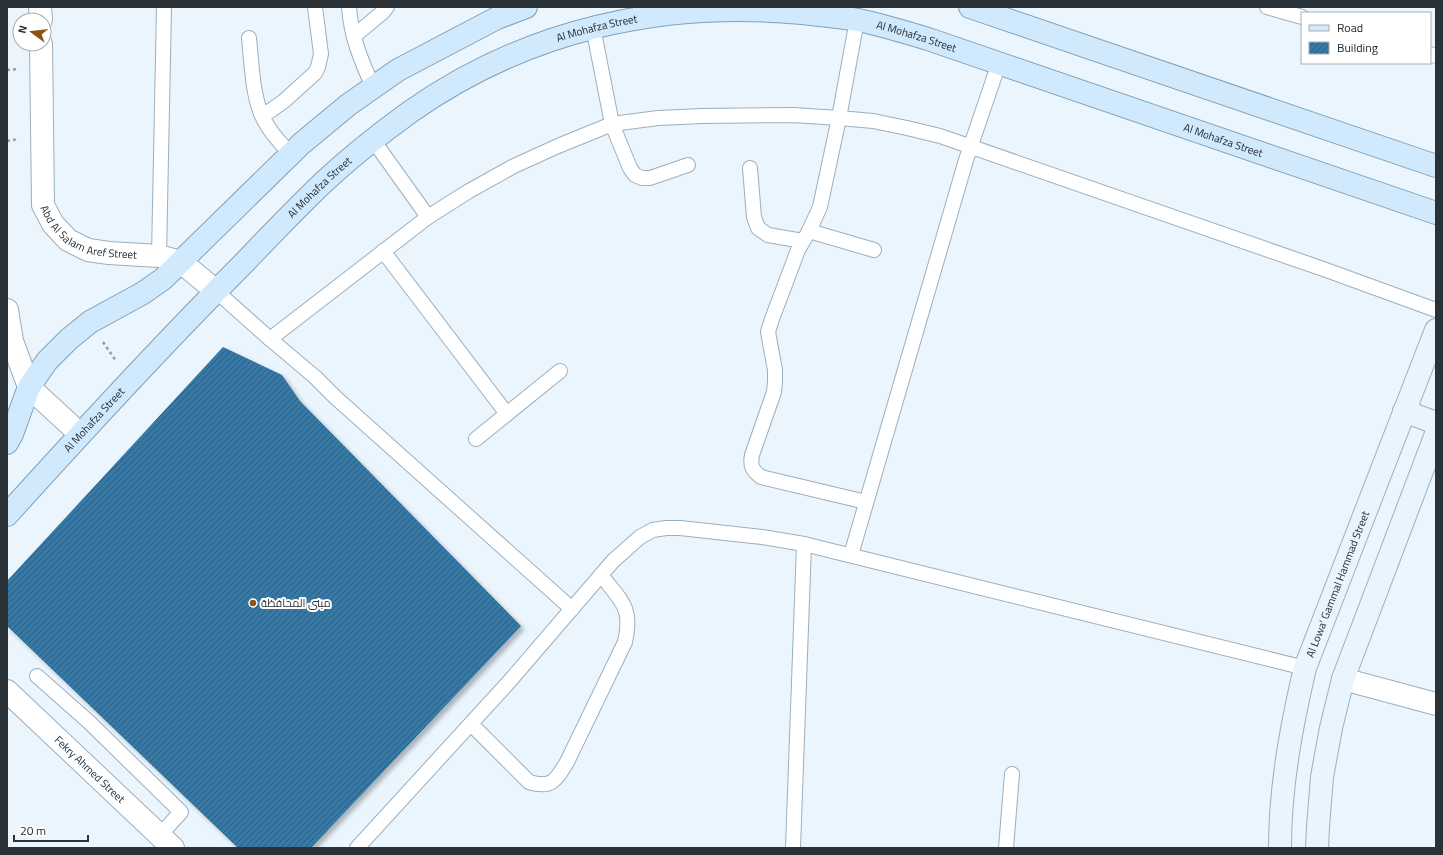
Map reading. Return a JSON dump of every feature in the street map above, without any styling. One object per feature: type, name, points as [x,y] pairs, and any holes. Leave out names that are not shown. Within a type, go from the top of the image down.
[{"type":"main road","points":[[7,443],[12,434],[30,387],[48,361],[69,339],[90,322],[143,293],[163,279],[301,144],[348,105],[398,70],[497,18],[526,7]]},
{"type":"main road","points":[[980,8],[1436,166]]},
{"type":"main road","name":"Al Mohafza Street","points":[[7,515],[80,434],[216,291],[327,180],[373,140],[443,90],[490,64],[532,46],[593,27],[621,21],[666,14],[719,10],[772,11],[857,20],[928,39],[1436,213]]},
{"type":"main road","name":"Al Lowa' Gammal Hammad Street","points":[[1280,848],[1280,824],[1284,772],[1293,719],[1305,668],[1436,330]]},
{"type":"main road","points":[[1404,411],[1436,423]]},
{"type":"main road","points":[[1317,848],[1322,777],[1331,728],[1343,679],[1436,434]]},
{"type":"street","name":"Abd Al Salam Aref Street","points":[[41,52],[43,205],[52,224],[68,240],[88,250],[109,253],[159,256],[181,262],[216,291]]},
{"type":"street","points":[[7,310],[12,341],[30,387],[80,434]]},
{"type":"street","points":[[1343,679],[1436,704]]},
{"type":"street","name":"Fekry Ahmed Street","points":[[7,691],[167,842]]},
{"type":"lane","points":[[159,256],[164,7]]},
{"type":"lane","points":[[261,114],[270,112],[284,101],[314,73],[318,67],[321,54],[315,7]]},
{"type":"lane","points":[[349,7],[350,21],[358,53],[373,87]]},
{"type":"lane","points":[[354,36],[387,7]]},
{"type":"lane","points":[[1267,7],[1301,17]]},
{"type":"lane","points":[[857,20],[839,118],[820,206],[795,257],[768,332],[774,363],[774,392],[752,455],[750,465],[754,472],[761,477],[866,502]]},
{"type":"lane","points":[[593,27],[612,124],[630,168],[635,175],[642,178],[650,178],[688,165]]},
{"type":"lane","points":[[248,38],[255,89],[261,114],[267,126],[291,154]]},
{"type":"lane","points":[[851,555],[971,147],[999,63]]},
{"type":"lane","points":[[270,339],[428,217],[469,191],[514,166],[612,124],[658,118],[702,116],[793,116],[839,118],[874,121],[940,136],[1326,270],[1436,310]]},
{"type":"lane","points":[[373,140],[428,217]]},
{"type":"lane","points":[[750,168],[754,217],[758,228],[768,235],[806,236],[874,250]]},
{"type":"lane","points":[[383,251],[507,414]]},
{"type":"lane","points":[[216,291],[315,377],[335,397],[572,609]]},
{"type":"lane","points":[[476,439],[560,371]]},
{"type":"lane","points":[[357,848],[471,724],[613,561],[640,537],[653,530],[666,528],[739,534],[804,544],[1305,668]]},
{"type":"lane","points":[[793,848],[804,544]]},
{"type":"lane","points":[[471,724],[529,782],[540,786],[549,784],[559,775],[567,762],[625,642],[628,629],[628,616],[624,605],[601,575]]},
{"type":"lane","points":[[37,676],[89,722],[181,812],[167,842]]},
{"type":"lane","points":[[1006,848],[1012,774]]},
{"type":"path","points":[[90,322],[130,381]]},
{"type":"building","name":"مبنى المحافظة","points":[[223,347],[282,375],[300,401],[521,626],[311,848],[238,848],[7,626],[7,581]]},
{"type":"place","name":"مبنى المحافظة","points":[[253,603]]}]
